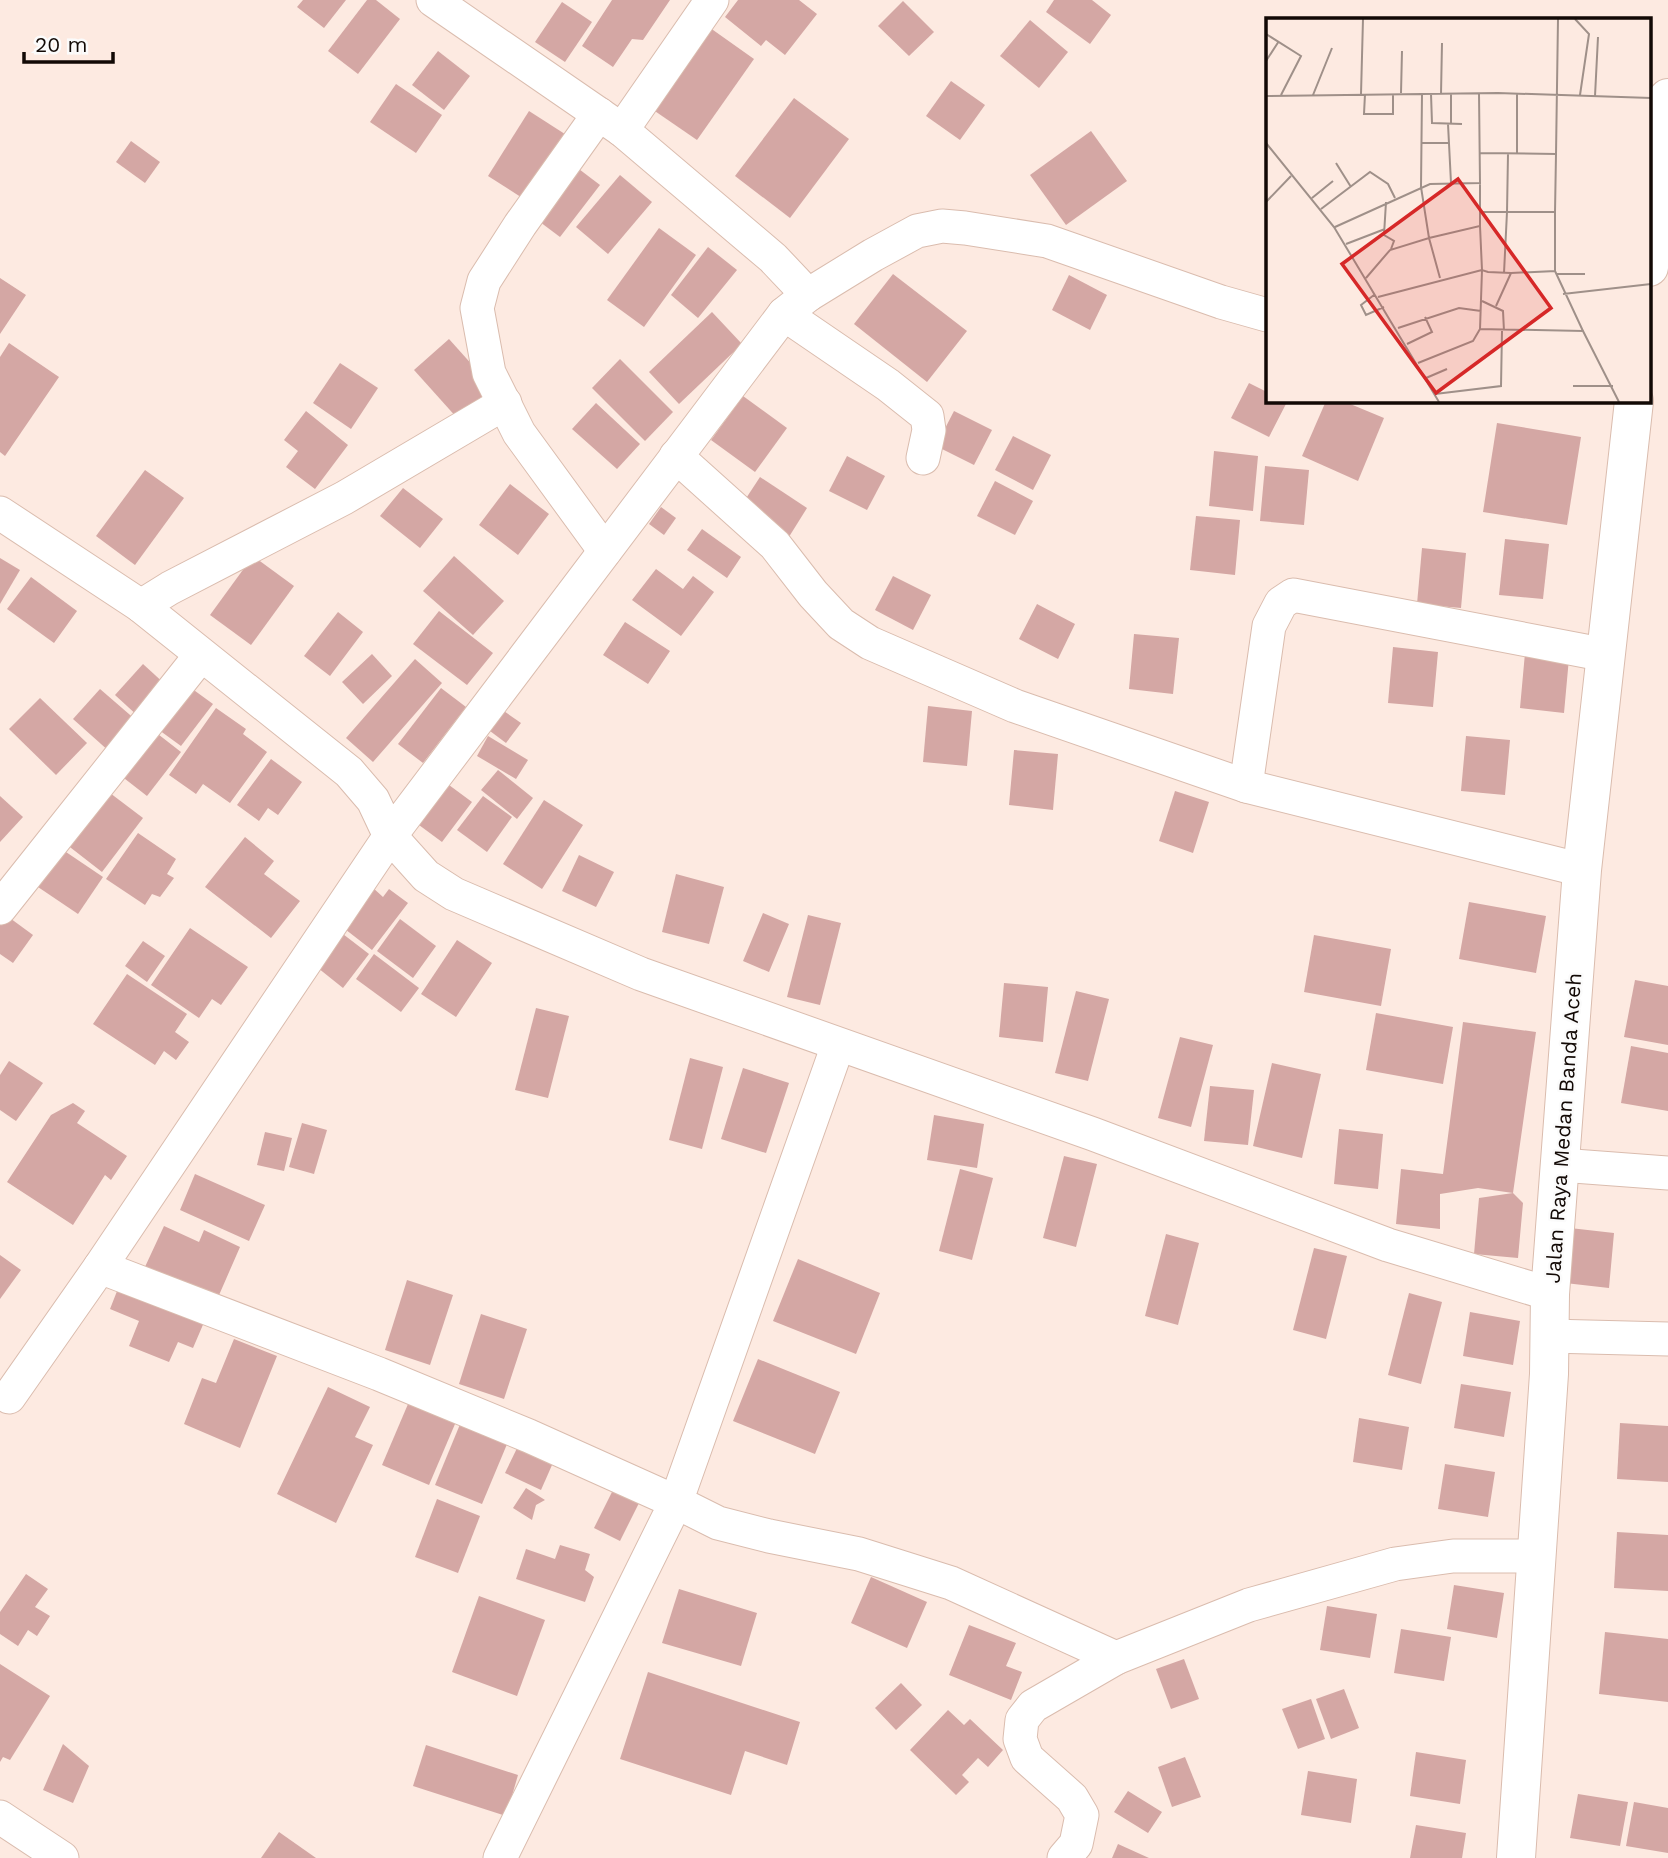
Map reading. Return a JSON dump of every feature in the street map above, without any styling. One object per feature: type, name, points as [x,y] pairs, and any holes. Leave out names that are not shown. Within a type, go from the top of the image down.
[{"type":"highway","points":[[1650,250],[1653,198],[1668,99]]},
{"type":"highway","name":"Jalan Raya Medan Banda Aceh","points":[[1516,1858],[1549,1374],[1550,1294],[1583,870],[1634,402]]},
{"type":"street","points":[[433,0],[610,122],[773,258],[797,298],[888,385],[927,416],[929,430],[923,458]]},
{"type":"street","points":[[604,551],[519,433],[489,373],[477,308],[479,294],[484,281],[520,225],[712,0]]},
{"type":"street","points":[[3,1400],[100,1267],[390,836],[797,298],[917,231],[942,226],[1047,241],[1221,302],[1266,315]]},
{"type":"street","points":[[148,612],[170,588],[344,498],[505,403]]},
{"type":"street","points":[[676,456],[775,545],[813,594],[841,624],[870,643],[1015,706],[1246,786],[1583,870]]},
{"type":"street","points":[[0,513],[148,612],[349,772],[373,800],[390,836],[426,876],[454,894],[641,974],[1093,1134],[1388,1245],[1550,1294]]},
{"type":"street","points":[[1246,786],[1269,626],[1281,603],[1293,595],[1606,655]]},
{"type":"street","points":[[0,908],[196,651]]},
{"type":"street","points":[[500,1858],[676,1502],[838,1045]]},
{"type":"street","points":[[1560,1165],[1668,1173]]},
{"type":"street","points":[[100,1267],[379,1374],[529,1436],[718,1523],[859,1554],[951,1583],[1116,1658]]},
{"type":"street","points":[[1549,1336],[1668,1339]]},
{"type":"street","points":[[1064,1858],[1076,1843],[1082,1815],[1072,1798],[1027,1758],[1020,1739],[1022,1720],[1033,1706],[1116,1658],[1250,1605],[1395,1564],[1453,1556],[1538,1556]]},
{"type":"street","points":[[0,1817],[62,1858]]},
{"type":"building","points":[[303,0],[346,0],[324,28],[297,7]]},
{"type":"building","points":[[367,0],[376,0],[400,19],[358,74],[328,51]]},
{"type":"building","points":[[612,0],[670,0],[643,40],[632,39],[613,67],[582,46]]},
{"type":"building","points":[[738,0],[799,0],[817,14],[785,55],[766,40],[761,46],[725,17]]},
{"type":"building","points":[[1054,0],[1092,0],[1111,15],[1090,44],[1046,12]]},
{"type":"building","points":[[903,1],[934,32],[909,56],[878,26]]},
{"type":"building","points":[[562,2],[592,22],[565,62],[535,42]]},
{"type":"building","points":[[1030,20],[1068,52],[1039,88],[1000,56]]},
{"type":"building","points":[[706,25],[754,59],[697,140],[649,107]]},
{"type":"building","points":[[438,51],[470,76],[444,110],[412,85]]},
{"type":"building","points":[[951,81],[985,105],[960,140],[926,116]]},
{"type":"building","points":[[396,84],[442,115],[416,153],[370,122]]},
{"type":"building","points":[[794,98],[849,139],[790,218],[735,176]]},
{"type":"building","points":[[529,111],[568,136],[527,201],[488,176]]},
{"type":"building","points":[[1091,131],[1127,181],[1066,225],[1030,175]]},
{"type":"building","points":[[131,141],[160,162],[145,183],[116,162]]},
{"type":"building","points":[[571,163],[600,185],[560,237],[532,216]]},
{"type":"building","points":[[620,175],[652,202],[608,254],[576,227]]},
{"type":"building","points":[[659,228],[696,255],[644,327],[607,300]]},
{"type":"building","points":[[708,247],[737,270],[698,318],[671,295]]},
{"type":"building","points":[[893,274],[967,331],[927,382],[854,324]]},
{"type":"building","points":[[1069,275],[1107,295],[1090,330],[1052,310]]},
{"type":"building","points":[[0,278],[26,295],[0,334]]},
{"type":"building","points":[[712,312],[742,344],[679,404],[649,372]]},
{"type":"building","points":[[449,339],[492,387],[458,419],[414,370]]},
{"type":"building","points":[[9,343],[59,377],[5,456],[0,452],[0,357]]},
{"type":"building","points":[[620,359],[673,412],[645,441],[592,388]]},
{"type":"building","points":[[340,363],[378,388],[351,429],[313,403]]},
{"type":"building","points":[[1249,383],[1266,392],[1266,402],[1287,402],[1269,437],[1231,418]]},
{"type":"building","points":[[743,396],[787,428],[755,472],[711,440]]},
{"type":"building","points":[[1326,402],[1345,402],[1384,418],[1358,481],[1302,456]]},
{"type":"building","points":[[596,403],[640,444],[617,469],[572,429]]},
{"type":"building","points":[[306,411],[348,445],[315,489],[286,467],[298,451],[284,440]]},
{"type":"building","points":[[954,411],[992,430],[974,465],[936,446]]},
{"type":"building","points":[[1497,423],[1581,437],[1567,525],[1483,512]]},
{"type":"building","points":[[1013,436],[1051,455],[1033,490],[995,470]]},
{"type":"building","points":[[1214,451],[1258,456],[1253,511],[1209,506]]},
{"type":"building","points":[[847,456],[885,476],[867,510],[829,491]]},
{"type":"building","points":[[1265,466],[1309,470],[1304,525],[1260,521]]},
{"type":"building","points":[[145,470],[184,498],[135,565],[96,536]]},
{"type":"building","points":[[760,477],[807,508],[787,540],[739,509]]},
{"type":"building","points":[[995,481],[1033,501],[1015,535],[977,516]]},
{"type":"building","points":[[510,484],[549,514],[518,555],[479,525]]},
{"type":"building","points":[[403,488],[443,519],[420,548],[380,516]]},
{"type":"building","points":[[661,507],[676,518],[664,535],[649,524]]},
{"type":"building","points":[[1196,516],[1240,520],[1235,575],[1190,570]]},
{"type":"building","points":[[702,529],[741,557],[727,578],[687,550]]},
{"type":"building","points":[[1505,539],[1549,544],[1543,599],[1499,595]]},
{"type":"building","points":[[1422,548],[1466,553],[1461,608],[1417,604]]},
{"type":"building","points":[[253,556],[294,586],[251,645],[210,615]]},
{"type":"building","points":[[454,556],[504,601],[473,635],[423,591]]},
{"type":"building","points":[[0,558],[20,570],[0,604]]},
{"type":"building","points":[[656,569],[683,589],[693,576],[714,592],[681,636],[632,600]]},
{"type":"building","points":[[893,576],[931,595],[913,630],[875,610]]},
{"type":"building","points":[[31,577],[77,611],[54,643],[7,609]]},
{"type":"building","points":[[1037,604],[1075,624],[1058,659],[1019,639]]},
{"type":"building","points":[[439,611],[493,653],[467,685],[413,644]]},
{"type":"building","points":[[338,612],[363,632],[330,676],[304,656]]},
{"type":"building","points":[[625,622],[670,651],[648,684],[603,655]]},
{"type":"building","points":[[1134,634],[1179,638],[1173,694],[1129,689]]},
{"type":"building","points":[[1393,647],[1438,652],[1433,707],[1388,703]]},
{"type":"building","points":[[1525,653],[1569,658],[1564,713],[1520,708]]},
{"type":"building","points":[[372,654],[392,676],[363,704],[342,682]]},
{"type":"building","points":[[415,659],[442,683],[373,762],[346,738]]},
{"type":"building","points":[[143,664],[167,686],[139,717],[115,695]]},
{"type":"building","points":[[191,688],[213,704],[181,746],[159,730]]},
{"type":"building","points":[[441,688],[466,707],[423,763],[398,744]]},
{"type":"building","points":[[100,689],[137,721],[110,752],[73,719]]},
{"type":"building","points":[[40,698],[87,743],[56,775],[9,729]]},
{"type":"building","points":[[928,706],[972,711],[967,766],[923,762]]},
{"type":"building","points":[[216,708],[246,729],[243,734],[267,752],[230,803],[203,784],[196,794],[169,775]]},
{"type":"building","points":[[501,709],[521,723],[506,743],[486,728]]},
{"type":"building","points":[[154,731],[181,752],[147,796],[120,775]]},
{"type":"building","points":[[488,736],[528,760],[516,779],[477,756]]},
{"type":"building","points":[[1466,736],[1510,740],[1505,795],[1461,791]]},
{"type":"building","points":[[1014,750],[1058,754],[1053,810],[1009,805]]},
{"type":"building","points":[[271,759],[302,782],[278,815],[268,808],[259,821],[237,805]]},
{"type":"building","points":[[498,770],[533,798],[517,819],[481,790]]},
{"type":"building","points":[[449,785],[472,802],[442,842],[419,825]]},
{"type":"building","points":[[106,790],[143,818],[102,872],[66,844]]},
{"type":"building","points":[[1175,791],[1209,802],[1193,853],[1159,841]]},
{"type":"building","points":[[0,796],[23,817],[0,842]]},
{"type":"building","points":[[483,796],[512,817],[487,852],[457,830]]},
{"type":"building","points":[[544,800],[583,825],[542,889],[503,864]]},
{"type":"building","points":[[138,833],[176,859],[167,874],[174,878],[160,897],[152,894],[145,905],[106,879]]},
{"type":"building","points":[[245,837],[274,861],[264,874],[300,901],[271,938],[205,887]]},
{"type":"building","points":[[63,850],[103,877],[78,914],[38,887]]},
{"type":"building","points":[[579,855],[614,872],[596,907],[562,891]]},
{"type":"building","points":[[676,874],[724,887],[709,944],[662,932]]},
{"type":"building","points":[[372,887],[383,897],[389,889],[408,903],[372,950],[341,926]]},
{"type":"building","points":[[1469,902],[1546,916],[1536,973],[1459,959]]},
{"type":"building","points":[[3,913],[33,935],[13,963],[0,954],[0,918]]},
{"type":"building","points":[[763,913],[789,924],[769,972],[743,961]]},
{"type":"building","points":[[808,915],[841,923],[820,1005],[787,997]]},
{"type":"building","points":[[400,919],[436,946],[413,978],[377,951]]},
{"type":"building","points":[[190,928],[248,967],[221,1005],[212,999],[199,1018],[151,985]]},
{"type":"building","points":[[339,931],[369,954],[343,988],[313,964]]},
{"type":"building","points":[[1314,935],[1391,949],[1381,1006],[1304,992]]},
{"type":"building","points":[[457,940],[492,963],[456,1017],[421,994]]},
{"type":"building","points":[[143,941],[165,956],[147,982],[125,966]]},
{"type":"building","points":[[374,954],[419,988],[401,1012],[356,979]]},
{"type":"building","points":[[127,974],[187,1014],[175,1032],[189,1042],[176,1060],[164,1051],[155,1065],[93,1024]]},
{"type":"building","points":[[1635,980],[1668,986],[1668,1045],[1624,1037]]},
{"type":"building","points":[[1004,983],[1048,987],[1043,1042],[999,1037]]},
{"type":"building","points":[[1076,991],[1109,999],[1088,1081],[1055,1073]]},
{"type":"building","points":[[536,1008],[569,1016],[548,1098],[515,1090]]},
{"type":"building","points":[[1376,1013],[1453,1027],[1443,1084],[1366,1070]]},
{"type":"building","points":[[1463,1022],[1536,1032],[1513,1193],[1478,1188],[1440,1194],[1440,1229],[1396,1224],[1401,1169],[1443,1174]]},
{"type":"building","points":[[1180,1037],[1213,1045],[1191,1127],[1158,1118]]},
{"type":"building","points":[[1631,1046],[1668,1053],[1668,1111],[1621,1103]]},
{"type":"building","points":[[690,1058],[723,1067],[702,1149],[669,1140]]},
{"type":"building","points":[[9,1061],[43,1083],[16,1121],[0,1110],[0,1075]]},
{"type":"building","points":[[1272,1063],[1321,1074],[1302,1158],[1253,1146]]},
{"type":"building","points":[[743,1068],[789,1083],[766,1153],[721,1139]]},
{"type":"building","points":[[1210,1086],[1254,1090],[1248,1145],[1204,1141]]},
{"type":"building","points":[[73,1103],[85,1111],[77,1123],[127,1156],[111,1180],[105,1175],[73,1225],[7,1182],[51,1115]]},
{"type":"building","points":[[934,1115],[984,1124],[977,1168],[927,1160]]},
{"type":"building","points":[[302,1123],[327,1130],[314,1174],[289,1167]]},
{"type":"building","points":[[1339,1129],[1383,1134],[1378,1189],[1334,1184]]},
{"type":"building","points":[[265,1132],[292,1138],[284,1171],[257,1165]]},
{"type":"building","points":[[1064,1156],[1097,1164],[1076,1247],[1043,1238]]},
{"type":"building","points":[[960,1169],[993,1178],[972,1260],[939,1251]]},
{"type":"building","points":[[195,1174],[265,1205],[249,1241],[180,1210]]},
{"type":"building","points":[[1513,1193],[1523,1203],[1518,1258],[1474,1254],[1479,1198]]},
{"type":"building","points":[[164,1226],[199,1242],[204,1230],[240,1247],[216,1302],[144,1269]]},
{"type":"building","points":[[1570,1228],[1614,1233],[1609,1288],[1565,1283]]},
{"type":"building","points":[[1166,1234],[1199,1243],[1178,1325],[1145,1316]]},
{"type":"building","points":[[1314,1248],[1347,1256],[1326,1339],[1293,1330]]},
{"type":"building","points":[[0,1255],[21,1270],[0,1299]]},
{"type":"building","points":[[798,1259],[880,1293],[856,1354],[773,1321]]},
{"type":"building","points":[[407,1280],[453,1295],[430,1365],[385,1350]]},
{"type":"building","points":[[121,1281],[205,1320],[193,1348],[178,1342],[169,1362],[129,1346],[139,1321],[110,1309]]},
{"type":"building","points":[[1409,1293],[1442,1302],[1421,1384],[1388,1375]]},
{"type":"building","points":[[1470,1312],[1520,1321],[1513,1365],[1463,1356]]},
{"type":"building","points":[[481,1314],[527,1329],[504,1399],[459,1384]]},
{"type":"building","points":[[234,1339],[277,1356],[240,1448],[184,1424],[202,1378],[216,1383]]},
{"type":"building","points":[[758,1359],[840,1392],[815,1454],[733,1421]]},
{"type":"building","points":[[1461,1384],[1511,1392],[1504,1437],[1454,1428]]},
{"type":"building","points":[[328,1387],[370,1407],[355,1437],[373,1445],[336,1523],[277,1494]]},
{"type":"building","points":[[411,1397],[458,1417],[429,1485],[382,1465]]},
{"type":"building","points":[[463,1417],[510,1437],[482,1504],[435,1485]]},
{"type":"building","points":[[1359,1418],[1409,1427],[1402,1470],[1353,1462]]},
{"type":"building","points":[[1620,1423],[1668,1426],[1668,1482],[1617,1479]]},
{"type":"building","points":[[521,1440],[556,1456],[541,1490],[505,1473]]},
{"type":"building","points":[[1445,1464],[1495,1472],[1488,1517],[1438,1509]]},
{"type":"building","points":[[526,1488],[545,1500],[536,1505],[532,1520],[513,1508]]},
{"type":"building","points":[[613,1490],[639,1503],[620,1541],[594,1528]]},
{"type":"building","points":[[437,1499],[480,1516],[458,1573],[415,1557]]},
{"type":"building","points":[[1617,1532],[1668,1535],[1668,1591],[1614,1588]]},
{"type":"building","points":[[560,1545],[590,1554],[585,1570],[594,1577],[585,1602],[516,1579],[526,1549],[555,1559]]},
{"type":"building","points":[[26,1574],[48,1589],[35,1607],[50,1616],[37,1636],[28,1630],[18,1646],[0,1634],[0,1612]]},
{"type":"building","points":[[871,1577],[927,1602],[907,1648],[851,1623]]},
{"type":"building","points":[[1454,1585],[1504,1593],[1497,1638],[1447,1629]]},
{"type":"building","points":[[679,1589],[757,1613],[741,1666],[662,1643]]},
{"type":"building","points":[[479,1596],[545,1620],[517,1696],[452,1672]]},
{"type":"building","points":[[1327,1606],[1377,1614],[1370,1658],[1320,1650]]},
{"type":"building","points":[[969,1625],[1016,1643],[1006,1666],[1022,1672],[1011,1700],[949,1675]]},
{"type":"building","points":[[1401,1629],[1451,1637],[1444,1681],[1394,1673]]},
{"type":"building","points":[[1605,1632],[1668,1639],[1668,1702],[1599,1694]]},
{"type":"building","points":[[1184,1659],[1199,1699],[1171,1709],[1156,1669]]},
{"type":"building","points":[[0,1664],[50,1696],[10,1760],[3,1757],[0,1762]]},
{"type":"building","points":[[648,1672],[800,1722],[787,1765],[745,1751],[731,1795],[620,1759]]},
{"type":"building","points":[[901,1683],[922,1705],[896,1730],[875,1708]]},
{"type":"building","points":[[1344,1689],[1359,1728],[1331,1739],[1316,1699]]},
{"type":"building","points":[[1311,1699],[1325,1739],[1298,1749],[1282,1709]]},
{"type":"building","points":[[948,1710],[964,1725],[970,1719],[1003,1750],[988,1767],[978,1758],[962,1775],[969,1782],[956,1795],[910,1750]]},
{"type":"building","points":[[63,1744],[89,1766],[73,1803],[43,1790]]},
{"type":"building","points":[[426,1745],[518,1775],[506,1816],[413,1786]]},
{"type":"building","points":[[1416,1752],[1466,1760],[1460,1804],[1410,1796]]},
{"type":"building","points":[[1185,1757],[1201,1797],[1172,1807],[1158,1767]]},
{"type":"building","points":[[1308,1771],[1357,1779],[1351,1823],[1301,1815]]},
{"type":"building","points":[[1128,1791],[1162,1812],[1148,1833],[1114,1812]]},
{"type":"building","points":[[1578,1794],[1628,1802],[1620,1846],[1570,1838]]},
{"type":"building","points":[[1634,1802],[1668,1808],[1668,1853],[1626,1846]]},
{"type":"building","points":[[1416,1825],[1466,1833],[1462,1858],[1410,1858]]},
{"type":"building","points":[[279,1832],[316,1858],[261,1858]]},
{"type":"building","points":[[1118,1844],[1149,1858],[1112,1858]]}]
